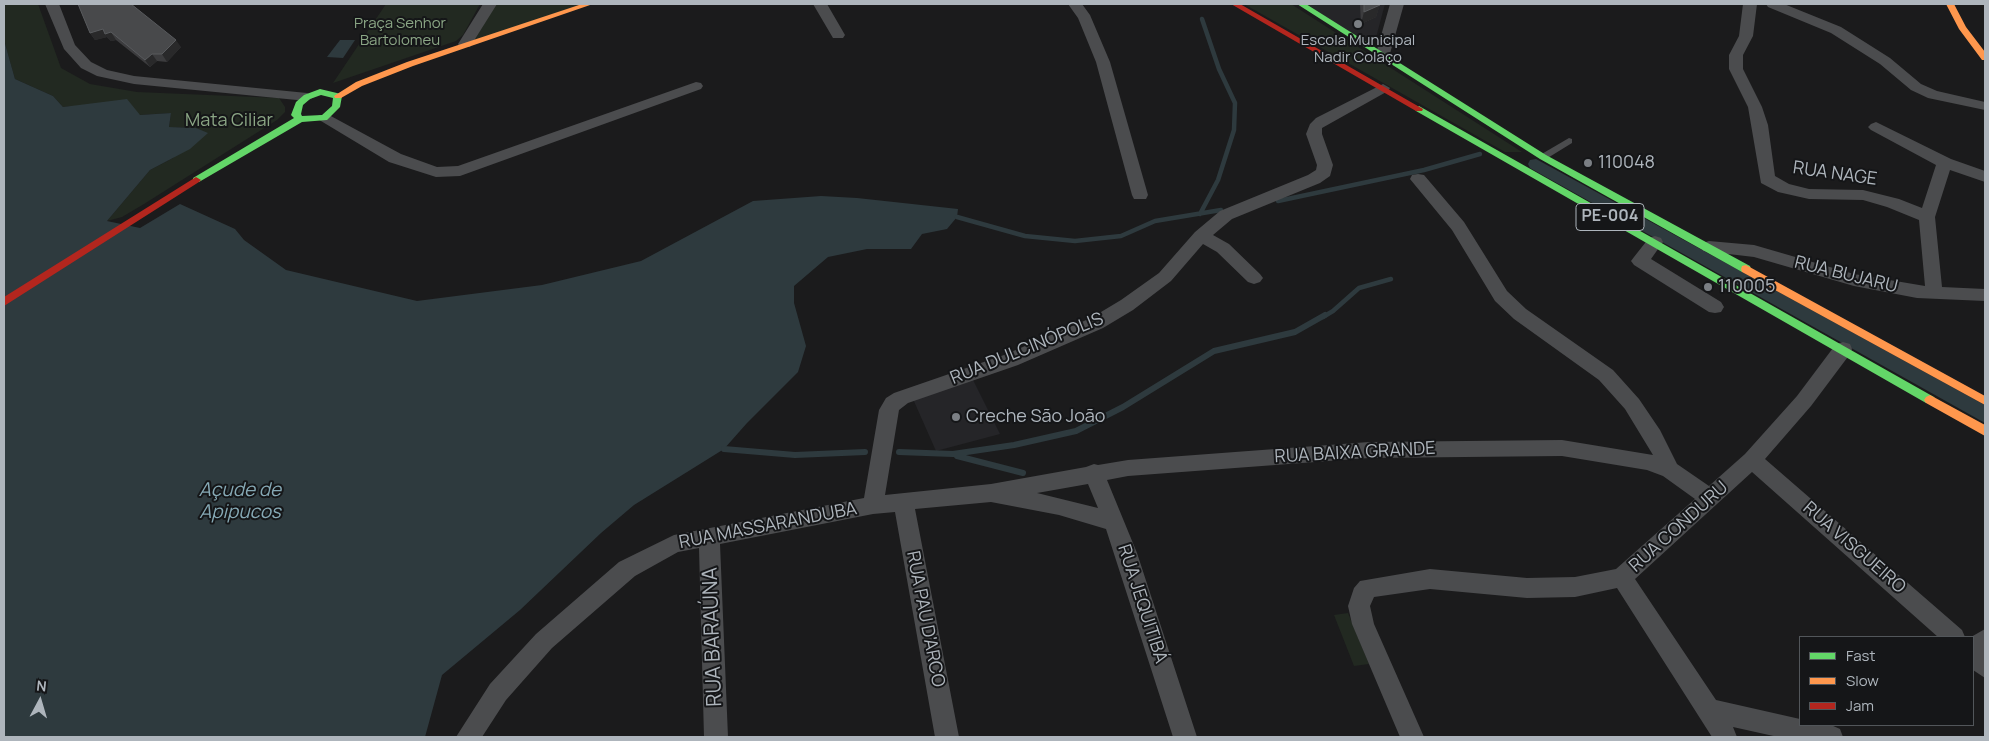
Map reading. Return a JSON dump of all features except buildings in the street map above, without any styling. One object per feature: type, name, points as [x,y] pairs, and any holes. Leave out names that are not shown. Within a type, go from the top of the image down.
[{"type":"main road","points":[[300,119],[296,115],[296,110],[299,104],[307,97],[320,92],[338,96],[359,84],[465,44],[589,4]]},
{"type":"main road","name":"PE-004","points":[[1235,4],[1985,431]]},
{"type":"main road","name":"PE-004","points":[[1301,4],[1542,157],[1709,247],[1985,401]]},
{"type":"main road","points":[[1950,4],[1962,27],[1985,58]]},
{"type":"main road","points":[[4,302],[168,197],[300,119],[324,118],[336,107],[338,96]]},
{"type":"street","points":[[52,4],[69,46],[86,65],[102,73],[134,80],[307,97]]},
{"type":"street","points":[[465,44],[490,4]]},
{"type":"street","points":[[820,4],[838,35]]},
{"type":"street","points":[[1075,4],[1085,18],[1102,62],[1140,194]]},
{"type":"street","points":[[1382,57],[1397,4]]},
{"type":"street","name":"RUA NAGE","points":[[1750,4],[1746,36],[1736,55],[1736,69],[1755,107],[1760,125],[1766,179],[1784,188],[1809,194],[1844,193],[1863,195],[1893,203],[1927,217]]},
{"type":"street","points":[[1773,4],[1836,30],[1885,61],[1916,87],[1933,95],[1985,106]]},
{"type":"street","points":[[324,118],[394,158],[436,172],[460,171],[696,86]]},
{"type":"street","name":"RUA DULCINÓPOLIS","points":[[873,505],[889,410],[893,403],[901,398],[1011,360],[1097,323],[1127,305],[1165,277],[1201,236],[1226,215],[1273,194],[1314,179],[1324,172],[1325,165],[1314,134],[1315,127],[1321,121],[1383,88]]},
{"type":"street","points":[[1876,127],[1945,163],[1985,177]]},
{"type":"street","points":[[1934,293],[1927,217],[1945,163]]},
{"type":"street","points":[[1418,179],[1458,226],[1501,296],[1520,314],[1606,375],[1632,404],[1653,436],[1670,470]]},
{"type":"street","points":[[1201,236],[1223,248],[1254,278]]},
{"type":"street","points":[[1655,242],[1640,261],[1715,306]]},
{"type":"street","name":"RUA BUJARU","points":[[1709,247],[1754,251],[1854,280],[1934,293],[1985,295]]},
{"type":"street","name":"RUA CONDURU","points":[[1412,737],[1363,624],[1359,606],[1362,595],[1368,588],[1430,579],[1527,588],[1575,587],[1622,578],[1752,460],[1804,401],[1843,349]]},
{"type":"street","name":"RUA BAIXA GRANDE","points":[[991,493],[1094,472],[1128,468],[1369,450],[1496,447],[1562,448],[1648,462],[1670,470],[1711,499]]},
{"type":"street","name":"RUA VISGUEIRO","points":[[1752,460],[1953,636]]},
{"type":"street","name":"RUA JEQUITIBÁ","points":[[1094,472],[1126,554],[1185,737]]},
{"type":"street","name":"RUA MASSARANDUBA","points":[[468,737],[498,692],[544,641],[626,569],[674,544],[873,505],[991,493],[1059,506],[1114,522]]},
{"type":"street","name":"RUA PAU D'ARCO","points":[[903,501],[947,737]]},
{"type":"street","name":"RUA BARAÚNA","points":[[709,537],[716,737]]},
{"type":"street","points":[[1622,578],[1675,656],[1724,737]]},
{"type":"street","points":[[1974,648],[1985,640]]},
{"type":"street","points":[[1974,655],[1985,667]]},
{"type":"street","points":[[1707,710],[1831,737]]},
{"type":"lane","points":[[1542,157],[1569,141]]},
{"type":"shaded area","name":"Escola Municipal Nadir Colaço","points":[[1307,4],[1385,4],[1374,45],[1365,44]]},
{"type":"shaded area","name":"Creche São João","points":[[971,376],[1000,434],[936,451],[913,399]]},
{"type":"green space","name":"Mata Ciliar","points":[[4,4],[38,4],[61,68],[90,84],[137,92],[279,98],[285,107],[285,112],[277,120],[144,204],[122,217],[107,221],[150,170],[173,158],[196,128],[169,127],[171,113],[140,115],[91,105],[63,107],[53,96],[15,79],[4,40]]},
{"type":"green space","name":"Praça Senhor Bartolomeu","points":[[386,4],[480,4],[463,35],[456,41],[333,83]]},
{"type":"green space","name":"Praça Senhor Bartolomeu","points":[[495,4],[590,4],[472,42],[470,41]]},
{"type":"green space","points":[[1244,4],[1291,4],[1522,152],[1505,152]]},
{"type":"green space","points":[[1348,613],[1369,664],[1354,666],[1334,615]]},
{"type":"water","name":"Açude de Apipucos","points":[[4,40],[15,79],[53,96],[63,107],[127,99],[140,115],[171,113],[169,127],[196,128],[208,133],[190,149],[150,170],[107,221],[140,228],[180,204],[235,229],[244,240],[286,270],[417,301],[542,285],[641,261],[753,201],[821,196],[857,198],[958,209],[957,217],[947,229],[922,234],[911,249],[867,249],[828,257],[794,286],[794,303],[806,346],[798,372],[724,449],[634,505],[601,533],[520,610],[442,675],[425,737],[4,737]]},
{"type":"water","points":[[340,40],[355,40],[343,58],[327,57]]},
{"type":"waterway","points":[[1200,213],[1218,180],[1234,130],[1235,103],[1219,69],[1202,19]]},
{"type":"waterway","points":[[1278,201],[1424,170],[1480,154]]},
{"type":"waterway","points":[[1536,164],[1985,415]]},
{"type":"waterway","points":[[1200,213],[1221,210]]},
{"type":"waterway","points":[[957,217],[1025,236],[1075,241],[1121,236],[1155,221],[1200,213]]},
{"type":"waterway","points":[[1323,317],[1333,311],[1359,288],[1391,279]]},
{"type":"waterway","points":[[899,452],[953,454],[1014,445],[1076,431],[1123,407],[1214,351],[1295,332],[1325,315]]},
{"type":"waterway","points":[[724,449],[795,455],[865,452]]},
{"type":"waterway","points":[[957,456],[1023,473]]},
{"type":"traffic: fast","points":[[1301,4],[1543,157],[1746,269]]},
{"type":"traffic: fast","points":[[320,92],[338,96],[336,107],[324,118],[300,119],[296,115],[299,104],[307,97],[320,92]]},
{"type":"traffic: fast","points":[[1419,109],[1930,400]]},
{"type":"traffic: fast","points":[[196,180],[300,119]]},
{"type":"traffic: slow","points":[[338,96],[359,84],[410,64],[589,4]]},
{"type":"traffic: slow","points":[[1950,4],[1962,27],[1985,58]]},
{"type":"traffic: slow","points":[[1746,269],[1985,401]]},
{"type":"traffic: slow","points":[[1930,400],[1985,431]]},
{"type":"traffic: jam","points":[[1235,4],[1419,109]]},
{"type":"traffic: jam","points":[[4,302],[196,180]]},
{"type":"place","name":"Escola Municipal Nadir Colaço","points":[[1358,24]]},
{"type":"place","name":"110048","points":[[1588,163]]},
{"type":"place","name":"110005","points":[[1708,287]]},
{"type":"place","name":"Creche São João","points":[[956,417]]}]
